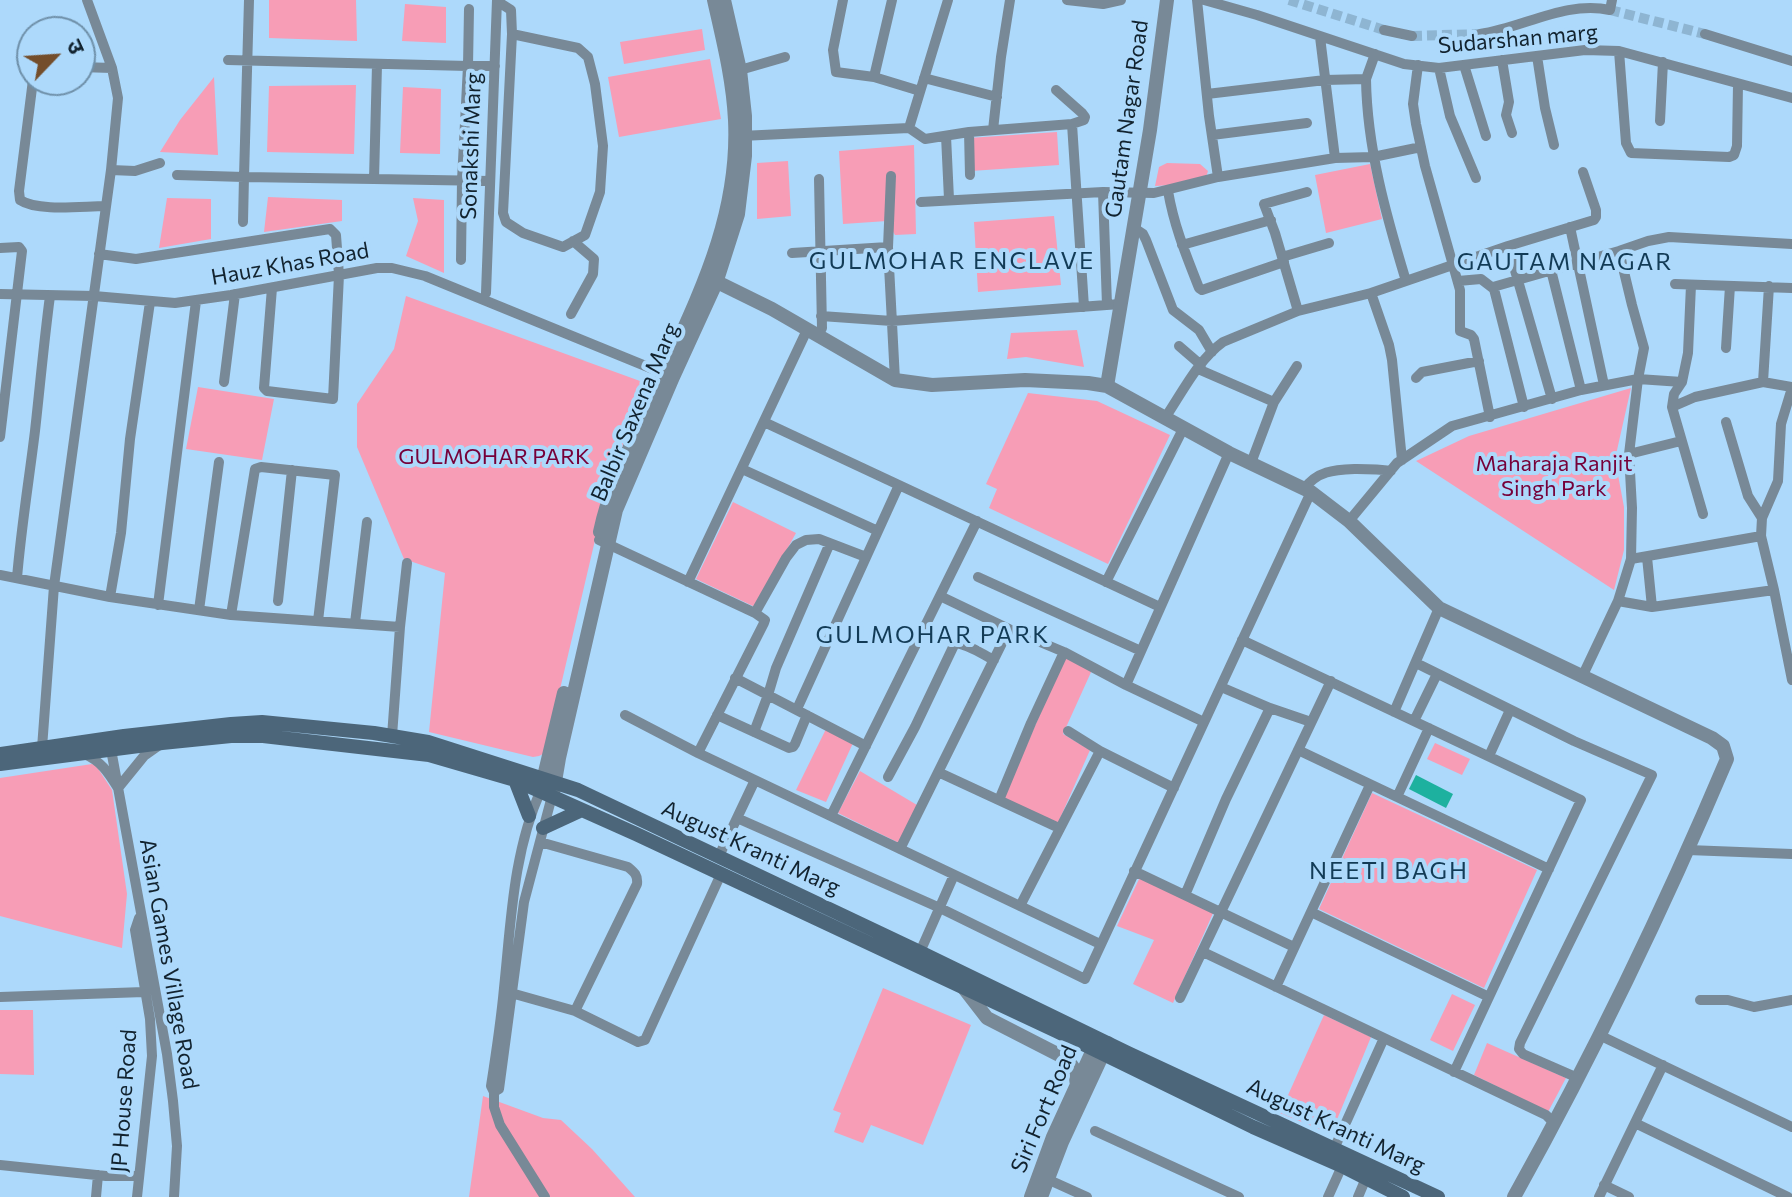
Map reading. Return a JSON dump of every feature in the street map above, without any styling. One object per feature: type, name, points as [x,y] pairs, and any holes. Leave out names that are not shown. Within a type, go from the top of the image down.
[{"type":"main road","name":"August Kranti Marg","points":[[0,764],[82,753],[110,743],[262,722],[316,726],[428,742],[548,787],[582,810],[963,987],[1438,1197]]},
{"type":"main road","name":"August Kranti Marg","points":[[0,754],[110,743],[162,743],[231,736],[285,737],[429,755],[515,780],[578,790],[920,952],[1253,1127],[1403,1197]]},
{"type":"main road","points":[[515,780],[529,816]]},
{"type":"main road","points":[[541,835],[582,810]]},
{"type":"street","points":[[42,748],[54,586],[111,170],[118,98],[112,68],[87,0]]},
{"type":"street","points":[[243,222],[249,0]]},
{"type":"street","points":[[497,0],[511,10],[512,34],[503,213],[506,222],[523,233],[563,247],[585,235],[600,192],[603,146],[595,84],[588,57],[578,48],[512,34]]},
{"type":"street","name":"Sonakshi Marg","points":[[486,293],[497,0]]},
{"type":"street","name":"Balbir Saxena Marg","points":[[714,0],[740,136]]},
{"type":"street","name":"Balbir Saxena Marg","points":[[548,787],[603,542],[668,375],[712,280],[738,214],[742,196],[740,70],[724,0]]},
{"type":"street","points":[[843,0],[833,50],[836,72],[874,77],[920,91]]},
{"type":"street","points":[[874,77],[892,0]]},
{"type":"street","points":[[909,128],[948,0]]},
{"type":"street","points":[[993,130],[1010,0]]},
{"type":"street","points":[[1067,0],[1103,4],[1121,0]]},
{"type":"street","name":"Gautam Nagar Road","points":[[1107,386],[1114,305],[1134,228],[1167,0]]},
{"type":"street","points":[[1197,0],[1218,177]]},
{"type":"street","name":"Sudarshan marg","points":[[1204,0],[1404,64],[1439,68],[1585,50],[1619,51],[1792,98]]},
{"type":"street","points":[[1480,34],[1571,9],[1594,7],[1610,10],[1612,0]]},
{"type":"street","points":[[461,260],[469,9]]},
{"type":"street","points":[[1384,30],[1412,36]]},
{"type":"street","points":[[1705,34],[1792,61]]},
{"type":"street","points":[[1320,37],[1335,158]]},
{"type":"street","points":[[1619,51],[1626,143],[1631,153],[1734,155],[1737,146],[1738,84]]},
{"type":"street","points":[[1375,54],[1366,79],[1373,157],[1406,281]]},
{"type":"street","points":[[1537,56],[1554,145]]},
{"type":"street","points":[[740,70],[785,57]]},
{"type":"street","points":[[228,60],[495,66]]},
{"type":"street","points":[[1502,60],[1509,102],[1506,115],[1512,133]]},
{"type":"street","points":[[1660,121],[1663,62]]},
{"type":"street","points":[[374,179],[377,65]]},
{"type":"street","points":[[1418,65],[1413,104],[1421,147],[1460,290],[1460,331],[1474,339],[1490,417]]},
{"type":"street","points":[[1464,65],[1486,136]]},
{"type":"street","points":[[96,68],[112,68]]},
{"type":"street","points":[[1439,68],[1450,116],[1476,178]]},
{"type":"street","points":[[924,78],[997,97]]},
{"type":"street","points":[[1207,94],[1325,80],[1366,79]]},
{"type":"street","points":[[740,136],[909,128],[925,139],[1082,121],[1085,115],[1056,90]]},
{"type":"street","points":[[31,96],[20,200],[25,204],[50,206],[105,206]]},
{"type":"street","points":[[1212,135],[1307,123]]},
{"type":"street","points":[[1072,124],[1084,307]]},
{"type":"street","points":[[969,132],[970,175]]},
{"type":"street","points":[[946,136],[949,199]]},
{"type":"street","points":[[921,202],[1076,193],[1154,193],[1218,177],[1335,158],[1373,157],[1421,147]]},
{"type":"street","points":[[111,170],[135,171],[160,163]]},
{"type":"street","points":[[1165,418],[1200,367],[1223,342],[1298,311],[1371,293],[1594,220],[1596,210],[1583,172]]},
{"type":"street","points":[[177,175],[490,181]]},
{"type":"street","points":[[891,176],[888,247],[895,380]]},
{"type":"street","points":[[688,582],[764,422],[812,333],[822,328],[819,179]]},
{"type":"street","points":[[1168,191],[1173,220],[1202,290],[1329,243]]},
{"type":"street","points":[[821,316],[892,321],[1114,305],[1103,192]]},
{"type":"street","points":[[1298,311],[1264,204],[1307,192]]},
{"type":"street","points":[[1182,245],[1271,220]]},
{"type":"street","points":[[1570,227],[1604,385]]},
{"type":"street","points":[[1134,228],[1146,240],[1173,310],[1199,330],[1212,352]]},
{"type":"street","points":[[99,254],[136,259],[330,229],[336,235],[339,275],[333,399],[267,391],[264,388],[272,288]]},
{"type":"street","points":[[1493,287],[1669,237],[1792,244]]},
{"type":"street","points":[[571,314],[593,274],[594,259],[573,241]]},
{"type":"street","points":[[1508,246],[1552,399]]},
{"type":"street","points":[[0,248],[19,247],[22,250],[0,437]]},
{"type":"street","points":[[792,253],[888,247]]},
{"type":"street","points":[[1582,677],[1618,601],[1631,559],[1629,454],[1644,348],[1619,251]]},
{"type":"street","name":"Hauz Khas Road","points":[[0,294],[94,296],[150,302],[196,301],[377,268],[392,268],[425,276],[668,375]]},
{"type":"street","points":[[1551,270],[1581,390]]},
{"type":"street","points":[[1458,281],[1481,279],[1493,287],[1524,407]]},
{"type":"street","points":[[712,280],[772,309],[895,380],[932,385],[1025,380],[1107,386],[1229,453],[1307,490],[1349,521],[1439,608],[1723,746],[1727,759],[1688,850],[1555,1124],[1514,1197]]},
{"type":"street","points":[[1675,284],[1792,288]]},
{"type":"street","points":[[1691,285],[1688,353],[1682,382],[1674,394],[1672,407],[1703,514]]},
{"type":"street","points":[[1726,348],[1730,286]]},
{"type":"street","points":[[1763,382],[1769,286]]},
{"type":"street","points":[[1371,293],[1392,360],[1402,460]]},
{"type":"street","points":[[224,382],[235,294]]},
{"type":"street","points":[[17,578],[50,296]]},
{"type":"street","points":[[158,605],[196,301]]},
{"type":"street","points":[[110,597],[150,302]]},
{"type":"street","points":[[1179,346],[1200,367],[1274,402]]},
{"type":"street","points":[[1416,378],[1422,372],[1479,361]]},
{"type":"street","points":[[1251,463],[1274,402],[1297,366]]},
{"type":"street","points":[[1349,521],[1402,460],[1452,426],[1604,385],[1638,379],[1682,382]]},
{"type":"street","points":[[1672,407],[1695,397],[1763,382],[1792,387],[1781,424],[1778,481],[1762,518],[1761,536],[1792,680]]},
{"type":"street","points":[[764,422],[1160,607]]},
{"type":"street","points":[[1726,422],[1748,496],[1762,518]]},
{"type":"street","points":[[1106,582],[1184,427]]},
{"type":"street","points":[[1629,454],[1681,441]]},
{"type":"street","points":[[1126,685],[1229,453]]},
{"type":"street","points":[[199,610],[219,462]]},
{"type":"street","points":[[231,615],[255,469],[261,467],[335,475],[318,621]]},
{"type":"street","points":[[742,469],[878,531]]},
{"type":"street","points":[[278,601],[292,470]]},
{"type":"street","points":[[737,818],[940,908],[1085,979],[1221,687],[1310,480],[1332,470],[1391,471]]},
{"type":"street","points":[[717,715],[789,748],[793,747],[802,712],[899,485]]},
{"type":"street","points":[[831,816],[977,521]]},
{"type":"street","points":[[355,623],[367,522]]},
{"type":"street","points":[[1631,559],[1761,536]]},
{"type":"street","points":[[755,613],[796,545],[819,539],[866,557]]},
{"type":"street","points":[[603,542],[765,620],[698,753]]},
{"type":"street","points":[[754,732],[776,668],[830,543]]},
{"type":"street","points":[[1647,557],[1652,607]]},
{"type":"street","points":[[392,736],[407,563]]},
{"type":"street","points":[[0,575],[110,597],[231,615],[400,627]]},
{"type":"street","points":[[978,577],[1141,651]]},
{"type":"street","points":[[1618,601],[1652,607],[1774,590]]},
{"type":"street","points":[[940,596],[1064,652],[1204,722]]},
{"type":"street","points":[[1394,712],[1439,608]]},
{"type":"street","points":[[900,849],[1009,629]]},
{"type":"street","points":[[1242,640],[1581,800],[1454,1072]]},
{"type":"street","points":[[888,777],[955,643],[994,660]]},
{"type":"street","points":[[999,800],[1064,652]]},
{"type":"street","points":[[1416,663],[1574,741],[1652,775],[1520,1043],[1519,1049],[1523,1054],[1578,1078]]},
{"type":"street","points":[[1414,721],[1437,674]]},
{"type":"street","points":[[735,678],[866,746]]},
{"type":"street","points":[[1180,998],[1331,681]]},
{"type":"street","points":[[1221,687],[1311,722]]},
{"type":"street","points":[[1185,895],[1226,799],[1270,708]]},
{"type":"street","points":[[1489,756],[1510,710]]},
{"type":"street","points":[[625,715],[698,753],[1100,944]]},
{"type":"street","points":[[1397,797],[1429,728]]},
{"type":"street","points":[[1068,731],[1100,751],[1174,788]]},
{"type":"street","name":"Asian Games Village Road","points":[[110,743],[173,1101],[177,1146],[174,1197]]},
{"type":"street","points":[[82,753],[103,765],[118,788],[144,756],[162,743]]},
{"type":"street","points":[[1298,750],[1549,869]]},
{"type":"street","points":[[1020,906],[1100,751]]},
{"type":"street","points":[[938,772],[1059,828]]},
{"type":"street","points":[[719,856],[755,780]]},
{"type":"street","points":[[1276,987],[1370,785]]},
{"type":"street","points":[[509,991],[512,900],[529,816],[548,787]]},
{"type":"street","points":[[545,1197],[500,1125],[491,1086],[548,787]]},
{"type":"street","points":[[541,835],[628,867],[638,879],[575,1011]]},
{"type":"street","points":[[1688,850],[1792,854]]},
{"type":"street","points":[[1134,871],[1294,947]]},
{"type":"street","points":[[509,991],[575,1011],[638,1042],[645,1040],[721,874]]},
{"type":"street","points":[[920,952],[954,875]]},
{"type":"street","points":[[1311,912],[1489,997]]},
{"type":"street","name":"JP House Road","points":[[137,1197],[152,1056],[150,1019],[135,930],[140,913]]},
{"type":"street","points":[[1203,952],[1546,1115],[1555,1124]]},
{"type":"street","points":[[963,987],[987,1018],[1067,1059],[1075,1070],[1077,1086]]},
{"type":"street","points":[[0,997],[144,992]]},
{"type":"street","points":[[1700,1000],[1728,1000],[1754,1007],[1792,1000]]},
{"type":"street","points":[[1599,1035],[1792,1127]]},
{"type":"street","points":[[1334,1149],[1384,1038]]},
{"type":"street","name":"Siri Fort Road","points":[[1031,1197],[1053,1137],[1077,1086],[1101,1046]]},
{"type":"street","name":"Siri Fort Road","points":[[1041,1197],[1101,1046]]},
{"type":"street","points":[[1599,1197],[1663,1065]]},
{"type":"street","points":[[1635,1123],[1788,1197]]},
{"type":"street","points":[[1095,1131],[1239,1197]]},
{"type":"street","points":[[0,1165],[139,1176]]},
{"type":"street","points":[[1328,1197],[1342,1166]]},
{"type":"street","points":[[0,1174],[13,1167]]},
{"type":"street","points":[[96,1197],[98,1175]]},
{"type":"street","points":[[1358,1197],[1366,1178]]},
{"type":"street","points":[[1047,1179],[1087,1197]]},
{"type":"street","points":[[1604,1185],[1629,1197]]},
{"type":"green space","points":[[269,0],[356,0],[357,41],[269,38]]},
{"type":"green space","points":[[405,4],[446,7],[446,43],[402,41]]},
{"type":"green space","points":[[702,29],[705,50],[624,64],[620,42]]},
{"type":"green space","points":[[710,59],[721,119],[619,137],[608,77]]},
{"type":"green space","points":[[214,77],[218,155],[160,152],[180,120]]},
{"type":"green space","points":[[356,85],[354,154],[267,152],[269,86]]},
{"type":"green space","points":[[403,87],[441,89],[440,154],[400,153]]},
{"type":"green space","points":[[1057,132],[1059,165],[971,171],[969,138]]},
{"type":"green space","points":[[914,145],[916,234],[895,235],[887,221],[843,224],[839,151]]},
{"type":"green space","points":[[788,161],[791,216],[757,219],[757,163]]},
{"type":"green space","points":[[1167,163],[1200,164],[1208,171],[1204,183],[1155,186],[1159,167]]},
{"type":"green space","points":[[1370,164],[1382,219],[1326,233],[1315,175]]},
{"type":"green space","points":[[268,197],[342,200],[342,221],[264,232]]},
{"type":"green space","points":[[167,198],[211,199],[211,239],[159,248]]},
{"type":"green space","points":[[413,198],[444,200],[444,273],[406,256],[418,221]]},
{"type":"green space","points":[[1054,216],[1061,285],[978,292],[974,222]]},
{"type":"green space","name":"GULMOHAR PARK","points":[[406,296],[651,385],[600,519],[545,753],[539,756],[429,732],[445,573],[404,559],[357,447],[357,404],[394,349]]},
{"type":"green space","points":[[1077,330],[1084,367],[1026,357],[1007,359],[1011,333]]},
{"type":"green space","points":[[198,387],[274,399],[262,460],[186,449]]},
{"type":"green space","name":"Maharaja Ranjit Singh Park","points":[[1631,388],[1615,459],[1624,507],[1624,550],[1614,590],[1416,461],[1469,436]]},
{"type":"green space","points":[[1028,393],[1097,401],[1170,435],[1108,564],[989,508],[997,489],[986,484]]},
{"type":"green space","points":[[733,502],[796,533],[755,607],[696,579]]},
{"type":"green space","points":[[1065,656],[1092,670],[1063,734],[1090,750],[1058,823],[1004,798]]},
{"type":"green space","points":[[826,729],[853,743],[826,802],[796,790]]},
{"type":"green space","points":[[1435,743],[1470,759],[1462,775],[1427,759]]},
{"type":"green space","points":[[92,764],[112,790],[127,894],[122,948],[0,916],[0,778]]},
{"type":"green space","points":[[860,771],[917,805],[899,843],[838,813]]},
{"type":"green space","points":[[1372,793],[1537,870],[1484,988],[1319,909]]},
{"type":"green space","points":[[1140,877],[1214,911],[1173,1003],[1133,984],[1154,940],[1117,926]]},
{"type":"green space","points":[[883,988],[971,1025],[923,1145],[871,1125],[863,1143],[834,1132],[841,1113],[833,1110]]},
{"type":"green space","points":[[1452,994],[1475,1005],[1453,1051],[1430,1040]]},
{"type":"green space","points":[[0,1010],[33,1010],[34,1075],[0,1074]]},
{"type":"green space","points":[[1324,1015],[1371,1037],[1331,1134],[1280,1113]]},
{"type":"green space","points":[[1487,1043],[1566,1078],[1548,1112],[1474,1075]]},
{"type":"green space","points":[[483,1096],[543,1118],[561,1120],[635,1197],[469,1197]]},
{"type":"shaded area","points":[[1416,775],[1453,794],[1446,808],[1409,789]]},
{"type":"tunnel","points":[[1289,0],[1384,30]]},
{"type":"tunnel","points":[[1610,10],[1705,34]]},
{"type":"tunnel","points":[[1412,36],[1480,34]]},
{"type":"district","name":"GULMOHAR ENCLAVE","points":[[952,261]]},
{"type":"district","name":"GAUTAM NAGAR","points":[[1565,262]]},
{"type":"district","name":"GULMOHAR PARK","points":[[933,635]]},
{"type":"district","name":"NEETI BAGH","points":[[1389,871]]}]
